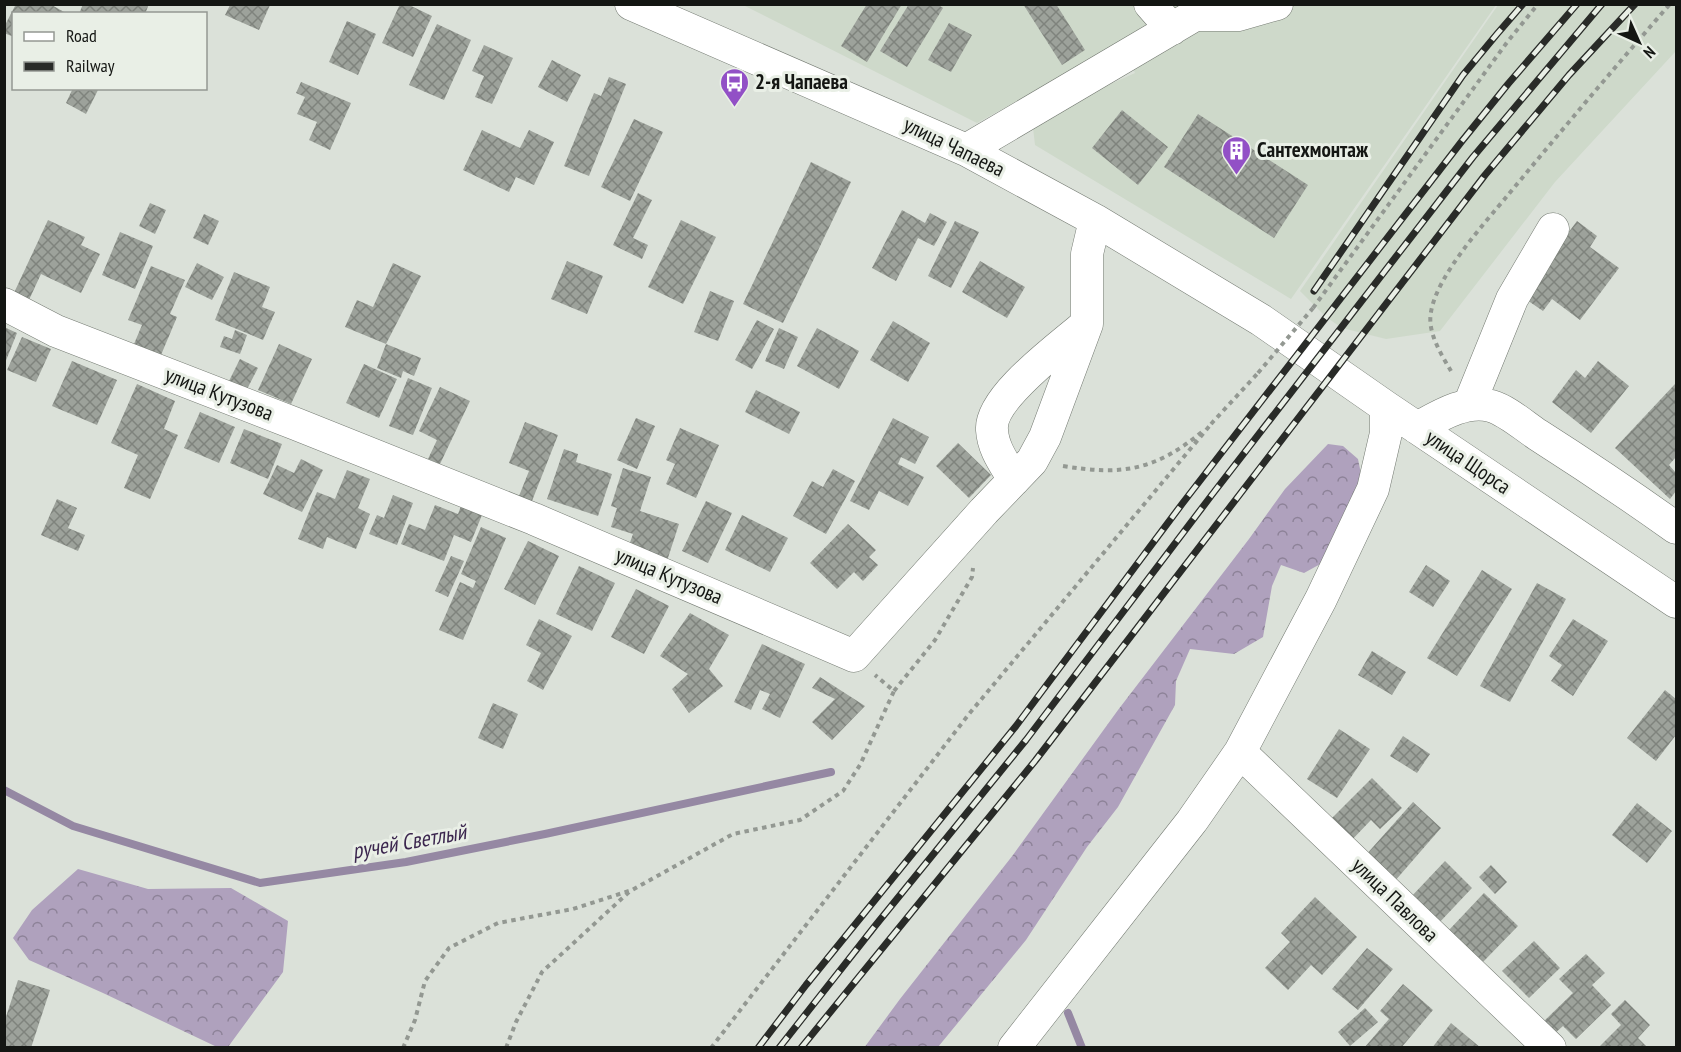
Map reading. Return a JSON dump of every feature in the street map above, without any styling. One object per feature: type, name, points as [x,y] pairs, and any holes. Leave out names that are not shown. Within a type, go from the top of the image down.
[{"type":"street","name":"улица Чапаева","points":[[631,4],[966,150],[1095,220],[1261,320]]},
{"type":"street","points":[[1150,4],[1172,29]]},
{"type":"street","points":[[966,150],[1195,15],[1238,15],[1277,4]]},
{"type":"street","points":[[854,656],[1023,471],[1045,437],[1087,324],[1088,254],[1095,220]]},
{"type":"street","points":[[1469,405],[1512,299],[1553,229]]},
{"type":"street","name":"улица Кутузова","points":[[4,304],[56,331],[534,519],[854,656]]},
{"type":"street","name":"улица Щорса","points":[[1261,320],[1386,408],[1677,602]]},
{"type":"street","points":[[1023,471],[995,448],[991,428],[996,410],[1016,384],[1087,324]]},
{"type":"street","points":[[1417,428],[1438,416],[1469,405],[1491,406],[1597,472],[1677,528]]},
{"type":"street","points":[[1014,1047],[1192,821],[1240,752],[1321,599],[1373,489],[1386,433],[1386,408]]},
{"type":"street","name":"улица Павлова","points":[[1240,752],[1551,1047]]},
{"type":"path","points":[[711,1047],[969,714],[1212,423],[1313,308],[1508,40],[1538,4]]},
{"type":"path","points":[[1469,405],[1437,346],[1431,329],[1430,315],[1434,296],[1472,240],[1670,4]]},
{"type":"path","points":[[1023,471],[1128,469],[1157,462],[1186,445],[1212,423]]},
{"type":"path","points":[[403,1047],[415,1020],[425,981],[449,948],[498,923],[573,909],[632,890],[733,834],[800,820],[843,791],[860,765],[894,691],[935,640],[972,577],[974,566]]},
{"type":"path","points":[[854,656],[894,691]]},
{"type":"path","points":[[506,1047],[516,1022],[542,972],[632,890]]},
{"type":"shaded area","points":[[743,5],[1496,5],[1291,299],[1035,145],[1032,119],[1135,73],[1121,43],[977,123]]},
{"type":"shaded area","points":[[1498,5],[1676,5],[1676,51],[1555,182],[1440,331],[1386,339],[1342,328],[1326,317],[1300,291]]},
{"type":"green space","points":[[1328,444],[1343,446],[1358,459],[1361,474],[1352,506],[1324,562],[1304,573],[1281,565],[1272,586],[1263,637],[1234,654],[1190,649],[1176,681],[1175,705],[1118,807],[1087,847],[1026,940],[938,1047],[864,1048],[1013,855],[1118,710],[1285,489]]},
{"type":"green space","points":[[78,869],[148,889],[231,888],[288,921],[283,972],[228,1047],[217,1047],[29,960],[13,938],[32,910]]},
{"type":"building","points":[[16,4],[50,4],[64,12],[12,12],[12,36],[4,33],[4,27]]},
{"type":"building","points":[[83,4],[149,4],[146,12],[80,12]]},
{"type":"building","points":[[400,4],[407,4],[432,16],[413,57],[382,43]]},
{"type":"building","points":[[867,4],[902,4],[867,62],[841,46]]},
{"type":"building","points":[[909,4],[937,4],[943,8],[907,67],[880,51]]},
{"type":"building","points":[[1023,4],[1056,4],[1085,50],[1062,65]]},
{"type":"building","points":[[230,5],[270,5],[259,30],[225,15]]},
{"type":"building","points":[[347,21],[376,34],[358,75],[329,62]]},
{"type":"building","points":[[949,23],[972,35],[951,72],[928,60]]},
{"type":"building","points":[[437,24],[471,40],[444,100],[409,85]]},
{"type":"building","points":[[484,45],[513,58],[492,104],[475,97],[484,76],[472,71]]},
{"type":"building","points":[[552,60],[581,75],[567,102],[538,87]]},
{"type":"building","points":[[609,77],[626,84],[589,176],[564,166],[594,93],[601,96]]},
{"type":"building","points":[[301,82],[351,103],[330,150],[309,140],[317,122],[297,114],[305,97],[296,93]]},
{"type":"building","points":[[72,90],[98,90],[86,114],[66,103]]},
{"type":"building","points":[[1122,110],[1168,147],[1138,185],[1092,148]]},
{"type":"building","name":"Сантехмонтаж","points":[[1198,114],[1308,185],[1274,238],[1164,167]]},
{"type":"building","points":[[634,119],[663,132],[630,201],[601,187]]},
{"type":"building","points":[[482,130],[520,148],[529,130],[554,142],[534,185],[516,177],[509,192],[463,170]]},
{"type":"building","points":[[811,162],[851,182],[783,323],[743,304]]},
{"type":"building","points":[[638,193],[652,200],[633,238],[648,245],[642,259],[613,245]]},
{"type":"building","points":[[150,203],[166,210],[155,234],[139,226]]},
{"type":"building","points":[[902,210],[925,223],[930,213],[947,222],[934,246],[918,238],[896,281],[872,268]]},
{"type":"building","points":[[204,214],[219,221],[208,245],[193,238]]},
{"type":"building","points":[[48,220],[85,237],[81,245],[100,254],[81,293],[41,274],[28,302],[13,295]]},
{"type":"building","points":[[681,220],[716,237],[683,304],[648,287]]},
{"type":"building","points":[[955,221],[979,232],[951,288],[928,276]]},
{"type":"building","points":[[1577,221],[1597,236],[1590,247],[1619,268],[1580,320],[1552,299],[1543,311],[1521,296]]},
{"type":"building","points":[[120,232],[153,246],[135,289],[102,275]]},
{"type":"building","points":[[567,261],[603,276],[587,314],[551,299]]},
{"type":"building","points":[[980,261],[1025,287],[1007,318],[962,292]]},
{"type":"building","points":[[197,263],[224,277],[212,300],[185,287]]},
{"type":"building","points":[[393,263],[421,276],[386,344],[345,327],[357,300],[373,307]]},
{"type":"building","points":[[151,266],[185,280],[170,314],[177,317],[161,355],[134,344],[142,325],[128,320]]},
{"type":"building","points":[[234,272],[270,287],[262,307],[275,312],[263,340],[215,320]]},
{"type":"building","points":[[710,291],[734,301],[718,341],[694,332]]},
{"type":"building","points":[[757,320],[774,329],[752,369],[735,360]]},
{"type":"building","points":[[893,321],[930,343],[908,382],[870,360]]},
{"type":"building","points":[[4,327],[17,333],[5,363],[4,363]]},
{"type":"building","points":[[779,328],[798,337],[784,369],[765,361]]},
{"type":"building","points":[[817,328],[859,351],[839,389],[797,366]]},
{"type":"building","points":[[235,330],[247,335],[240,354],[220,347],[224,336],[232,339]]},
{"type":"building","points":[[22,337],[51,349],[36,382],[7,370]]},
{"type":"building","points":[[279,344],[312,359],[291,404],[258,390]]},
{"type":"building","points":[[386,344],[421,358],[414,376],[403,371],[401,378],[377,368]]},
{"type":"building","points":[[240,359],[258,368],[243,397],[225,389]]},
{"type":"building","points":[[72,361],[117,380],[97,425],[52,406]]},
{"type":"building","points":[[1598,361],[1629,386],[1591,433],[1552,402],[1576,370],[1585,378]]},
{"type":"building","points":[[364,364],[397,379],[379,418],[346,403]]},
{"type":"building","points":[[408,378],[432,388],[413,435],[389,426]]},
{"type":"building","points":[[137,384],[175,401],[164,429],[178,435],[150,499],[124,488],[138,455],[111,443]]},
{"type":"building","points":[[1675,384],[1676,457],[1669,465],[1676,473],[1676,491],[1670,499],[1615,448]]},
{"type":"building","points":[[440,387],[470,401],[440,464],[428,459],[437,440],[419,431]]},
{"type":"building","points":[[756,390],[800,412],[789,434],[745,412]]},
{"type":"building","points":[[200,412],[235,427],[219,463],[184,448]]},
{"type":"building","points":[[636,418],[655,426],[637,469],[617,460]]},
{"type":"building","points":[[893,418],[929,437],[915,464],[901,457],[898,464],[924,477],[908,506],[879,491],[869,510],[850,501]]},
{"type":"building","points":[[525,422],[558,435],[530,506],[517,501],[529,471],[509,463]]},
{"type":"building","points":[[680,428],[719,445],[696,498],[666,484],[675,464],[666,460]]},
{"type":"building","points":[[244,429],[282,444],[268,479],[230,463]]},
{"type":"building","points":[[958,443],[991,475],[969,498],[936,466]]},
{"type":"building","points":[[564,449],[578,454],[576,462],[612,474],[598,516],[547,499]]},
{"type":"building","points":[[301,459],[323,470],[302,512],[263,494],[277,465],[294,473]]},
{"type":"building","points":[[623,468],[651,477],[640,511],[679,524],[666,564],[627,551],[633,534],[611,527],[617,508],[611,506]]},
{"type":"building","points":[[833,469],[855,481],[826,534],[793,516],[812,481],[823,487]]},
{"type":"building","points":[[347,470],[370,479],[358,508],[370,514],[356,549],[327,537],[323,549],[298,539],[317,492],[335,499]]},
{"type":"building","points":[[393,495],[413,503],[397,545],[369,534],[377,515],[384,518]]},
{"type":"building","points":[[57,499],[77,508],[68,528],[85,535],[78,551],[41,535]]},
{"type":"building","points":[[706,501],[732,513],[708,563],[682,551]]},
{"type":"building","points":[[435,505],[458,514],[461,506],[482,515],[471,542],[454,535],[444,561],[401,544],[409,524],[425,530]]},
{"type":"building","points":[[742,515],[788,538],[770,572],[725,550]]},
{"type":"building","points":[[848,524],[876,550],[869,557],[878,565],[863,581],[854,572],[837,589],[810,563]]},
{"type":"building","points":[[481,527],[506,538],[463,640],[439,630],[460,582],[473,588],[476,581],[461,574]]},
{"type":"building","points":[[528,541],[559,556],[535,605],[504,589]]},
{"type":"building","points":[[451,556],[464,561],[448,597],[435,591]]},
{"type":"building","points":[[1426,565],[1450,581],[1433,607],[1409,592]]},
{"type":"building","points":[[579,566],[615,583],[592,631],[556,614]]},
{"type":"building","points":[[1482,570],[1512,589],[1457,676],[1427,658]]},
{"type":"building","points":[[1537,583],[1566,599],[1510,702],[1480,686]]},
{"type":"building","points":[[636,589],[669,606],[644,654],[611,637]]},
{"type":"building","points":[[690,613],[729,635],[709,669],[723,686],[689,713],[672,689],[688,674],[660,656]]},
{"type":"building","points":[[539,619],[572,636],[543,690],[527,681],[541,653],[526,645]]},
{"type":"building","points":[[1573,619],[1608,641],[1573,696],[1551,681],[1562,665],[1549,656]]},
{"type":"building","points":[[762,644],[805,664],[780,718],[762,709],[770,694],[760,690],[751,710],[734,702]]},
{"type":"building","points":[[1372,651],[1406,672],[1392,695],[1358,675]]},
{"type":"building","points":[[820,677],[865,706],[832,740],[812,722],[835,699],[812,688]]},
{"type":"building","points":[[1665,690],[1676,699],[1676,735],[1656,761],[1627,738]]},
{"type":"building","points":[[493,703],[518,714],[503,749],[478,738]]},
{"type":"building","points":[[1339,729],[1370,749],[1337,798],[1307,779]]},
{"type":"building","points":[[1403,736],[1430,754],[1417,773],[1390,756]]},
{"type":"building","points":[[1372,778],[1402,808],[1380,829],[1371,820],[1349,843],[1328,822]]},
{"type":"building","points":[[1413,802],[1441,828],[1394,882],[1365,856]]},
{"type":"building","points":[[1637,803],[1672,831],[1647,863],[1612,835]]},
{"type":"building","points":[[1445,861],[1472,888],[1438,924],[1410,898]]},
{"type":"building","points":[[1491,865],[1507,882],[1495,894],[1479,877]]},
{"type":"building","points":[[1484,893],[1518,926],[1483,962],[1449,930]]},
{"type":"building","points":[[1315,897],[1357,937],[1322,975],[1311,965],[1288,990],[1265,968],[1290,942],[1281,933]]},
{"type":"building","points":[[1534,941],[1560,968],[1529,998],[1502,971]]},
{"type":"building","points":[[1367,948],[1393,969],[1358,1010],[1332,989]]},
{"type":"building","points":[[1586,954],[1605,973],[1592,985],[1611,1005],[1576,1039],[1563,1026],[1553,1035],[1542,1023],[1573,993],[1559,979]]},
{"type":"building","points":[[18,980],[50,990],[31,1048],[4,1048],[4,1023]]},
{"type":"building","points":[[1403,984],[1433,1010],[1401,1048],[1364,1048],[1389,1019],[1380,1011]]},
{"type":"building","points":[[1625,1000],[1650,1025],[1638,1038],[1648,1048],[1598,1048],[1621,1025],[1611,1014]]},
{"type":"building","points":[[1365,1008],[1378,1022],[1350,1046],[1338,1032]]},
{"type":"building","points":[[1451,1023],[1481,1048],[1432,1048]]},
{"type":"waterway","name":"ручей Светлый","points":[[4,790],[73,826],[260,883],[406,862],[831,772]]},
{"type":"waterway","name":"ручей Светлый","points":[[1068,1013],[1082,1048]]},
{"type":"railway","points":[[1314,291],[1463,75],[1523,4]]},
{"type":"railway","points":[[758,1048],[806,985],[1016,726],[1182,504],[1462,141],[1577,4]]},
{"type":"railway","points":[[779,1048],[1026,740],[1473,157],[1602,4]]},
{"type":"railway","points":[[801,1048],[1035,761],[1485,175],[1569,75],[1635,4]]},
{"type":"place","name":"2-я Чапаева","points":[[734,108]]},
{"type":"place","name":"Сантехмонтаж","points":[[1236,176]]}]
